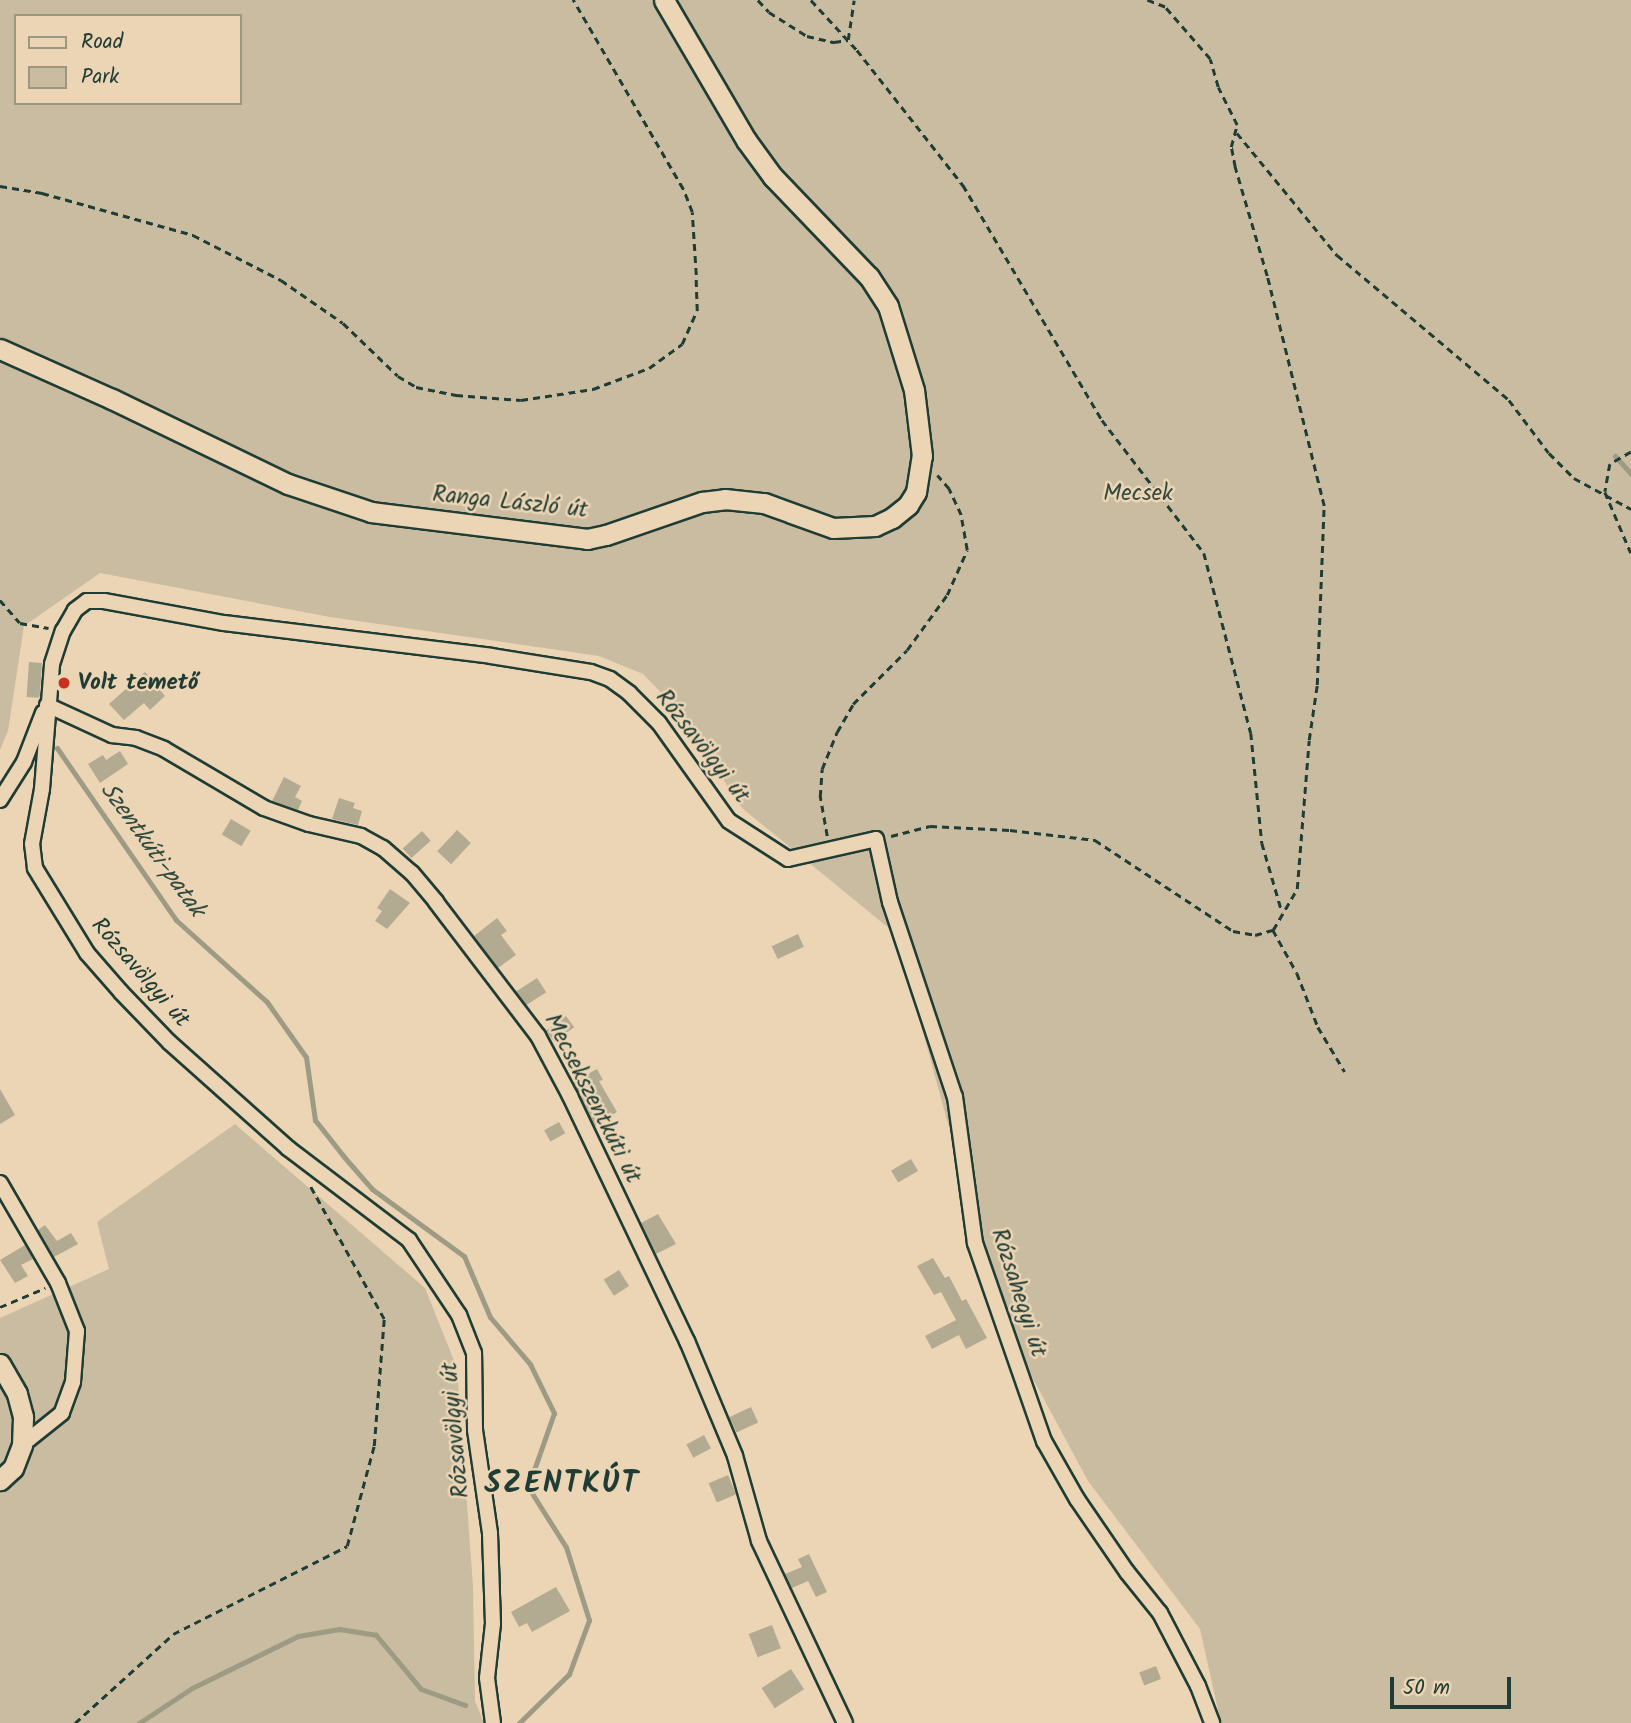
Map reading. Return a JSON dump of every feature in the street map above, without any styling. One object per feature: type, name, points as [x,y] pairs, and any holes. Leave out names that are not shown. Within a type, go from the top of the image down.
[{"type":"main road","name":"Ranga László út","points":[[0,349],[112,399],[288,484],[371,512],[474,523],[566,537],[606,536],[702,502],[725,499],[764,503],[832,528],[875,526],[908,505],[916,492],[922,456],[914,390],[888,306],[869,277],[774,177],[746,140],[712,87],[664,0]]},
{"type":"main road","points":[[0,1364],[17,1394],[23,1416],[22,1445],[13,1468],[0,1480]]},
{"type":"street","name":"Rózsavölgyi út","points":[[493,1723],[487,1678],[493,1624],[490,1533],[475,1430],[474,1353],[459,1315],[409,1240],[288,1148],[180,1052],[87,953],[35,868],[32,844],[42,789],[47,705],[52,664],[63,631],[75,610],[87,601],[104,600],[224,623],[491,656],[591,672],[610,679],[629,692],[659,723],[729,821],[788,859],[876,839]]},
{"type":"street","points":[[0,800],[24,762],[47,705]]},
{"type":"street","name":"Mecsekszentkúti út","points":[[47,705],[112,735],[136,738],[163,748],[264,808],[309,824],[361,836],[383,848],[412,873],[436,902],[538,1036],[570,1096],[687,1341],[735,1456],[759,1541],[845,1723]]},
{"type":"street","name":"Rózsahegyi út","points":[[876,839],[890,902],[955,1097],[975,1243],[1044,1441],[1077,1499],[1127,1572],[1160,1613],[1198,1686],[1212,1723]]},
{"type":"street","points":[[0,1183],[58,1283],[77,1331],[73,1382],[62,1413],[22,1445]]},
{"type":"path","points":[[0,186],[42,194],[193,236],[281,280],[343,323],[398,376],[416,387],[456,395],[521,400],[593,389],[649,368],[682,344],[697,311],[696,275],[692,212],[683,189],[573,0]]},
{"type":"path","points":[[758,0],[769,12],[807,36],[834,42],[848,40]]},
{"type":"path","points":[[810,0],[848,40],[963,185],[1102,420],[1204,552],[1251,733],[1262,844],[1282,912]]},
{"type":"path","points":[[848,40],[854,0]]},
{"type":"path","points":[[876,839],[930,826],[1010,830],[1095,840],[1233,930],[1255,935],[1273,930],[1297,889],[1308,740],[1317,685],[1324,506],[1270,288],[1235,167],[1231,147],[1237,133],[1237,125],[1217,87],[1210,59],[1165,6],[1147,0]]},
{"type":"path","points":[[1237,133],[1337,256],[1509,400],[1549,453],[1574,478],[1605,492],[1631,509]]},
{"type":"path","points":[[1631,452],[1610,464],[1605,492],[1631,553]]},
{"type":"path","points":[[832,849],[823,825],[820,797],[822,769],[837,732],[853,704],[907,650],[947,595],[967,550],[961,515],[949,489],[922,456]]},
{"type":"path","points":[[0,600],[20,623],[63,631]]},
{"type":"path","points":[[1273,930],[1297,973],[1318,1027],[1345,1072]]},
{"type":"path","points":[[75,1723],[173,1634],[347,1546],[374,1446],[384,1319],[307,1181]]},
{"type":"path","points":[[0,1307],[58,1283]]},
{"type":"green space","name":"Mecsek","points":[[0,0],[1631,0],[1631,1723],[1221,1723],[1200,1629],[1088,1481],[1002,1321],[896,934],[742,808],[677,709],[643,674],[599,656],[330,617],[100,573],[24,626],[8,731],[0,750]]},
{"type":"green space","points":[[235,1124],[425,1288],[457,1368],[473,1586],[475,1701],[484,1723],[0,1723],[0,1318],[109,1269],[97,1222]]},
{"type":"building","points":[[29,662],[42,663],[40,698],[27,697]]},
{"type":"building","points":[[145,672],[165,696],[150,710],[144,703],[124,720],[109,704]]},
{"type":"building","points":[[120,751],[128,764],[100,783],[88,764],[103,755],[106,760]]},
{"type":"building","points":[[284,777],[301,786],[295,797],[302,801],[298,810],[272,801]]},
{"type":"building","points":[[339,798],[355,803],[353,808],[362,811],[358,825],[332,819]]},
{"type":"building","points":[[231,819],[251,831],[241,846],[222,834]]},
{"type":"building","points":[[457,830],[471,843],[451,864],[437,851]]},
{"type":"building","points":[[422,831],[431,841],[411,858],[403,848]]},
{"type":"building","points":[[390,889],[410,903],[387,929],[375,921],[382,911],[377,908]]},
{"type":"building","points":[[497,918],[507,931],[501,935],[516,955],[498,968],[474,936]]},
{"type":"building","points":[[798,934],[804,947],[778,959],[772,946]]},
{"type":"building","points":[[537,978],[546,992],[525,1006],[516,992]]},
{"type":"building","points":[[566,1016],[574,1027],[554,1042],[546,1031]]},
{"type":"building","points":[[597,1069],[603,1080],[599,1081],[617,1112],[595,1126],[573,1082]]},
{"type":"building","points":[[0,1089],[15,1115],[0,1124]]},
{"type":"building","points":[[559,1122],[565,1133],[550,1142],[544,1130]]},
{"type":"building","points":[[911,1159],[918,1171],[898,1183],[891,1170]]},
{"type":"building","points":[[658,1214],[676,1244],[656,1254],[641,1223]]},
{"type":"building","points":[[45,1225],[57,1241],[71,1233],[78,1244],[54,1257],[38,1230]]},
{"type":"building","points":[[25,1245],[33,1259],[21,1265],[28,1276],[15,1283],[0,1260]]},
{"type":"building","points":[[933,1258],[945,1278],[949,1276],[962,1301],[966,1299],[987,1338],[966,1349],[959,1335],[932,1349],[925,1336],[956,1320],[941,1292],[934,1295],[917,1266]]},
{"type":"building","points":[[619,1270],[629,1286],[614,1296],[604,1280]]},
{"type":"building","points":[[751,1407],[758,1422],[736,1433],[729,1417]]},
{"type":"building","points":[[704,1435],[711,1448],[693,1458],[686,1444]]},
{"type":"building","points":[[728,1475],[736,1494],[717,1503],[709,1483]]},
{"type":"building","points":[[809,1554],[827,1592],[816,1597],[808,1581],[792,1588],[785,1574],[802,1567],[798,1559]]},
{"type":"building","points":[[556,1587],[570,1611],[532,1632],[527,1623],[519,1627],[511,1612]]},
{"type":"building","points":[[772,1625],[781,1648],[758,1657],[749,1634]]},
{"type":"building","points":[[1156,1666],[1161,1679],[1144,1686],[1139,1672]]},
{"type":"building","points":[[791,1669],[804,1689],[775,1708],[762,1688]]},
{"type":"waterway","points":[[1615,456],[1631,474]]},
{"type":"waterway","name":"Szentkúti-patak","points":[[57,748],[176,920],[267,1002],[306,1057],[315,1120],[345,1158],[372,1189],[464,1256],[490,1317],[530,1364],[554,1413],[528,1487],[566,1547],[589,1620],[569,1674],[519,1723]]},
{"type":"waterway","points":[[139,1723],[192,1688],[298,1636],[339,1629],[376,1635],[421,1689],[465,1705]]},
{"type":"place","name":"Volt temető","points":[[64,683]]},
{"type":"district","name":"SZENTKÚT","points":[[562,1484]]}]
